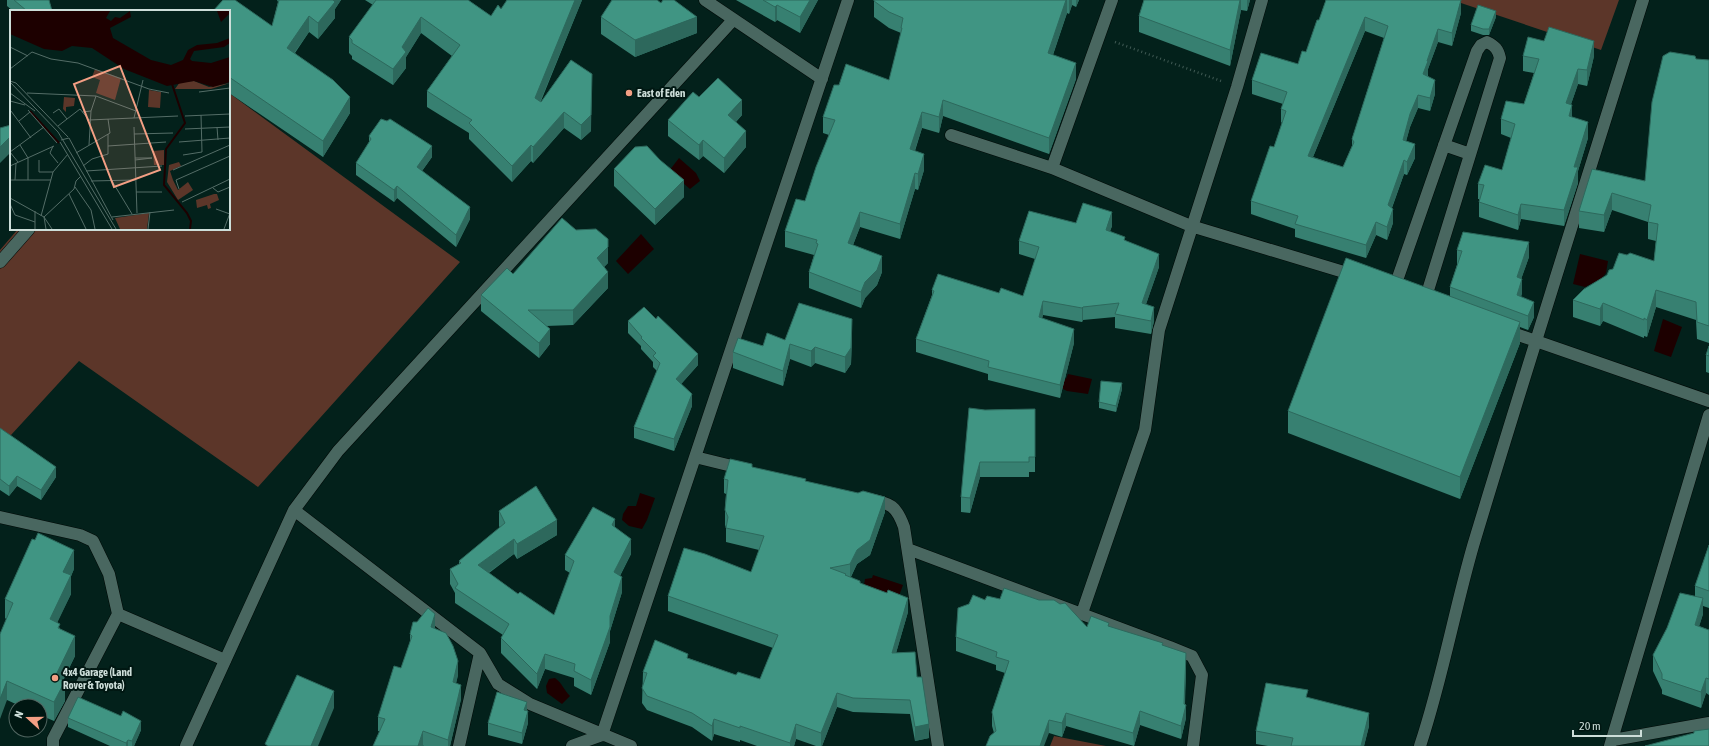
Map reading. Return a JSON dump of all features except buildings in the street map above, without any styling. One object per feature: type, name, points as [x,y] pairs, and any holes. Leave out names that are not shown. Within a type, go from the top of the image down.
[{"type":"street","points":[[705,0],[822,79]]},
{"type":"street","points":[[602,735],[848,0]]},
{"type":"street","points":[[1052,168],[1112,0]]},
{"type":"street","points":[[1082,613],[1145,430],[1159,330],[1191,226],[1237,87],[1262,0]]},
{"type":"street","points":[[1420,746],[1430,718],[1472,549],[1535,341],[1644,0]]},
{"type":"street","points":[[186,746],[294,510],[338,451],[733,20]]},
{"type":"street","points":[[1380,284],[1394,289],[1410,294],[1429,301],[1470,154],[1500,58],[1499,51],[1494,45],[1488,42],[1480,45],[1394,289]]},
{"type":"street","points":[[951,136],[1052,168],[1191,226],[1366,278]]},
{"type":"street","points":[[1444,145],[1470,154]]},
{"type":"street","points":[[0,262],[28,230]]},
{"type":"street","points":[[1491,325],[1709,401]]},
{"type":"street","points":[[1709,415],[1611,743],[1709,723]]},
{"type":"street","points":[[695,457],[757,472]]},
{"type":"street","points":[[857,496],[888,503],[899,513],[904,527],[938,746]]},
{"type":"street","points":[[294,510],[480,653],[498,684],[530,704],[631,746]]},
{"type":"street","points":[[0,517],[80,535],[94,541],[109,574],[118,614],[53,739],[53,746]]},
{"type":"street","points":[[908,549],[1082,613],[1192,656],[1202,675],[1193,746]]},
{"type":"street","points":[[118,614],[225,660]]},
{"type":"street","points":[[460,746],[480,653]]},
{"type":"street","points":[[572,746],[602,735]]},
{"type":"path","points":[[1099,36],[1237,87]]},
{"type":"shaded area","points":[[1452,0],[1619,0],[1601,50]]},
{"type":"shaded area","points":[[230,94],[460,262],[258,487],[79,361],[0,447],[0,250],[17,230],[230,230]]},
{"type":"shaded area","points":[[679,158],[696,173],[700,181],[690,189],[669,171]]},
{"type":"shaded area","points":[[641,234],[654,249],[628,274],[616,261]]},
{"type":"shaded area","points":[[1580,254],[1608,261],[1606,273],[1601,279],[1585,287],[1573,284]]},
{"type":"shaded area","points":[[1663,319],[1682,327],[1671,357],[1654,351]]},
{"type":"shaded area","points":[[1068,374],[1092,379],[1088,394],[1067,391],[1059,387],[1061,379],[1066,379]]},
{"type":"shaded area","points":[[640,493],[655,498],[642,529],[629,526],[622,520],[623,514],[628,506],[636,506]]},
{"type":"shaded area","points":[[873,575],[903,585],[896,604],[864,585],[865,579],[872,578]]},
{"type":"shaded area","points":[[555,678],[560,682],[570,696],[562,704],[547,693],[546,686],[549,679]]},
{"type":"shaded area","points":[[1054,736],[1106,746],[1050,746]]},
{"type":"place","name":"East of Eden","points":[[629,93]]},
{"type":"place","name":"4x4 Garage (Land Rover & Toyota)","points":[[55,678]]}]
